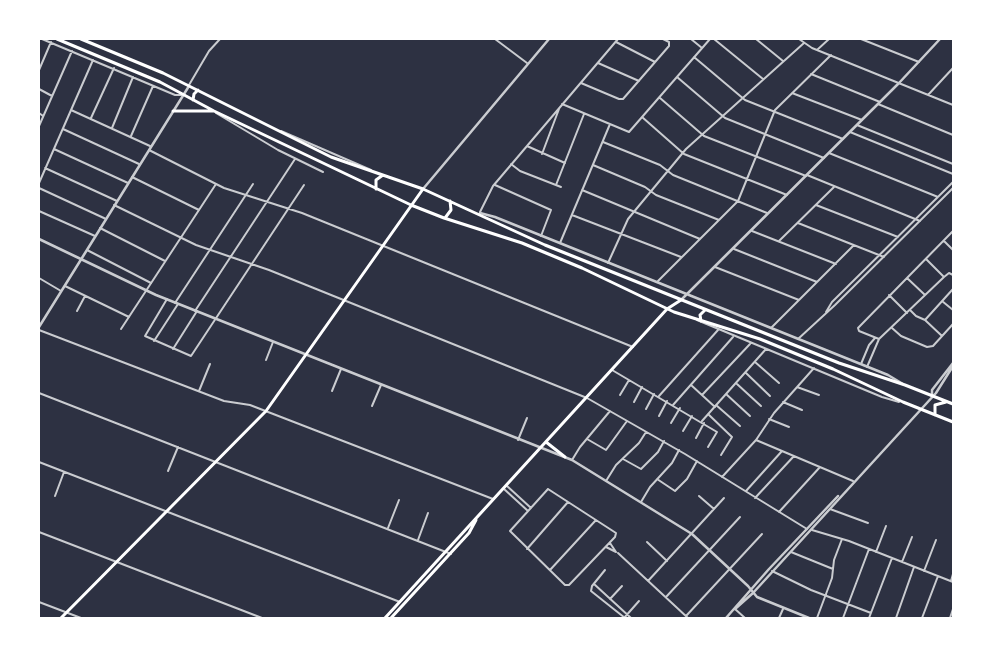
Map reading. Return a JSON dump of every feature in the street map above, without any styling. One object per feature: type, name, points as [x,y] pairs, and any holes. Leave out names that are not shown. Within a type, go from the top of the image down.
[{"type":"main road","points":[[57,39],[139,73],[411,205],[444,218],[504,236],[572,263],[667,309],[743,333],[781,348],[833,369],[953,423]]},
{"type":"main road","points":[[81,48],[86,45],[82,39]]},
{"type":"main road","points":[[82,39],[190,85],[271,129],[330,158],[423,189],[537,242],[839,364],[932,394],[953,403]]},
{"type":"main road","points":[[193,100],[194,94],[198,90]]},
{"type":"main road","points":[[173,111],[214,111]]},
{"type":"main road","points":[[376,189],[376,180],[383,175]]},
{"type":"main road","points":[[61,618],[266,411],[423,189]]},
{"type":"main road","points":[[444,218],[451,210],[450,201]]},
{"type":"main road","points":[[385,618],[667,309],[681,300]]},
{"type":"main road","points":[[701,321],[700,315],[705,310]]},
{"type":"main road","points":[[935,416],[933,409],[937,403],[953,403]]},
{"type":"main road","points":[[546,442],[565,457]]},
{"type":"main road","points":[[391,618],[451,554],[473,528],[476,520]]},
{"type":"street","points":[[42,39],[175,94],[183,95]]},
{"type":"street","points":[[220,39],[209,51],[190,85],[150,146],[39,328],[224,401],[244,403],[495,499]]},
{"type":"street","points":[[495,39],[527,63]]},
{"type":"street","points":[[423,189],[547,39]]},
{"type":"street","points":[[618,39],[494,184],[480,214],[495,217],[861,364],[905,385]]},
{"type":"street","points":[[581,83],[622,99],[670,44],[663,39]]},
{"type":"street","points":[[691,39],[702,48]]},
{"type":"street","points":[[561,106],[629,132],[710,39]]},
{"type":"street","points":[[714,39],[763,79]]},
{"type":"street","points":[[756,39],[783,61]]},
{"type":"street","points":[[799,39],[817,50],[953,105]]},
{"type":"street","points":[[817,50],[830,39]]},
{"type":"street","points":[[861,39],[919,62]]},
{"type":"street","points":[[681,300],[899,83],[940,39]]},
{"type":"street","points":[[39,70],[51,42]]},
{"type":"street","points":[[616,42],[656,62]]},
{"type":"street","points":[[608,263],[620,234],[634,212],[683,153],[804,43]]},
{"type":"street","points":[[39,126],[72,51]]},
{"type":"street","points":[[657,282],[738,201],[774,112],[831,55]]},
{"type":"street","points":[[694,57],[742,98],[843,139]]},
{"type":"street","points":[[39,183],[93,60]]},
{"type":"street","points":[[598,63],[639,81]]},
{"type":"street","points":[[91,118],[114,68]]},
{"type":"street","points":[[928,95],[953,68]]},
{"type":"street","points":[[811,74],[953,135]]},
{"type":"street","points":[[948,74],[953,76]]},
{"type":"street","points":[[112,128],[133,76]]},
{"type":"street","points":[[677,77],[722,116],[824,158]]},
{"type":"street","points":[[131,136],[153,85]]},
{"type":"street","points":[[39,89],[52,96]]},
{"type":"street","points":[[792,93],[862,120]]},
{"type":"street","points":[[660,97],[702,134],[920,221]]},
{"type":"street","points":[[542,154],[561,106]]},
{"type":"street","points":[[71,110],[150,146]]},
{"type":"street","points":[[214,111],[224,120],[295,159],[323,172]]},
{"type":"street","points":[[39,113],[44,116]]},
{"type":"street","points":[[556,185],[584,114]]},
{"type":"street","points":[[642,117],[683,153],[787,195]]},
{"type":"street","points":[[560,243],[610,124]]},
{"type":"street","points":[[856,126],[953,164]]},
{"type":"street","points":[[62,129],[139,164]]},
{"type":"street","points":[[850,132],[953,174]]},
{"type":"street","points":[[603,142],[660,164],[673,175],[769,213]]},
{"type":"street","points":[[527,146],[542,154],[565,162]]},
{"type":"street","points":[[54,149],[128,183]]},
{"type":"street","points":[[148,150],[216,184],[288,209],[383,246],[633,347]]},
{"type":"street","points":[[829,153],[938,197]]},
{"type":"street","points":[[173,349],[295,159]]},
{"type":"street","points":[[511,164],[520,171],[561,187]]},
{"type":"street","points":[[593,166],[719,220]]},
{"type":"street","points":[[46,168],[117,201]]},
{"type":"street","points":[[132,177],[199,210]]},
{"type":"street","points":[[826,312],[832,302],[953,182]]},
{"type":"street","points":[[121,329],[216,184]]},
{"type":"street","points":[[154,341],[176,303],[253,184]]},
{"type":"street","points":[[494,184],[551,210],[541,236]]},
{"type":"street","points":[[167,300],[144,336],[191,356],[304,185]]},
{"type":"street","points":[[779,242],[835,186]]},
{"type":"street","points":[[39,188],[106,219]]},
{"type":"street","points":[[798,339],[953,188]]},
{"type":"street","points":[[582,190],[700,239]]},
{"type":"street","points":[[816,204],[898,237]]},
{"type":"street","points":[[114,205],[210,250],[252,264],[344,300],[587,398],[679,450],[806,529],[842,539],[952,582],[953,574]]},
{"type":"street","points":[[39,211],[95,236]]},
{"type":"street","points":[[572,215],[682,258]]},
{"type":"street","points":[[798,223],[884,257]]},
{"type":"street","points":[[100,228],[165,261]]},
{"type":"street","points":[[752,230],[836,264]]},
{"type":"street","points":[[878,339],[858,329],[953,231]]},
{"type":"street","points":[[39,239],[167,300],[540,449],[572,460],[692,534],[761,600],[807,618]]},
{"type":"street","points":[[944,241],[953,250]]},
{"type":"street","points":[[771,328],[854,245]]},
{"type":"street","points":[[733,248],[818,282]]},
{"type":"street","points":[[86,250],[151,283]]},
{"type":"street","points":[[926,259],[944,276]]},
{"type":"street","points":[[715,266],[799,300]]},
{"type":"street","points":[[867,367],[878,339],[892,328],[944,276],[949,273],[953,275]]},
{"type":"street","points":[[39,278],[62,291]]},
{"type":"street","points":[[907,278],[925,295]]},
{"type":"street","points":[[65,286],[129,317]]},
{"type":"street","points":[[925,320],[953,289]]},
{"type":"street","points":[[889,295],[908,312],[925,320],[942,336]]},
{"type":"street","points":[[78,311],[85,296]]},
{"type":"street","points":[[942,301],[953,310]]},
{"type":"street","points":[[695,319],[887,399],[903,402]]},
{"type":"street","points":[[892,328],[901,336],[927,347],[933,346],[953,324]]},
{"type":"street","points":[[659,396],[718,330]]},
{"type":"street","points":[[673,405],[734,336]]},
{"type":"street","points":[[861,364],[869,344],[875,338]]},
{"type":"street","points":[[266,360],[274,342]]},
{"type":"street","points":[[702,395],[751,343]]},
{"type":"street","points":[[696,438],[708,414],[766,349]]},
{"type":"street","points":[[755,362],[779,383]]},
{"type":"street","points":[[199,391],[210,364]]},
{"type":"street","points":[[735,609],[750,589],[919,409],[953,365]]},
{"type":"street","points":[[722,477],[756,440],[769,419],[814,368]]},
{"type":"street","points":[[332,391],[341,369]]},
{"type":"street","points":[[612,370],[680,408],[717,432],[708,447]]},
{"type":"street","points":[[746,373],[770,396]]},
{"type":"street","points":[[620,395],[629,380]]},
{"type":"street","points":[[736,383],[761,406]]},
{"type":"street","points":[[372,406],[381,385]]},
{"type":"street","points":[[691,385],[740,426]]},
{"type":"street","points":[[634,402],[642,387]]},
{"type":"street","points":[[797,387],[819,395]]},
{"type":"street","points":[[39,393],[446,550],[451,554]]},
{"type":"street","points":[[646,409],[654,394]]},
{"type":"street","points":[[726,394],[750,416]]},
{"type":"street","points":[[659,416],[667,401]]},
{"type":"street","points":[[783,402],[802,410]]},
{"type":"street","points":[[672,423],[680,408]]},
{"type":"street","points":[[572,460],[610,411]]},
{"type":"street","points":[[708,414],[732,437],[721,454]]},
{"type":"street","points":[[683,431],[692,416]]},
{"type":"street","points":[[518,440],[528,418]]},
{"type":"street","points":[[769,419],[789,427]]},
{"type":"street","points":[[587,439],[606,450],[627,421]]},
{"type":"street","points":[[606,481],[616,465],[646,432]]},
{"type":"street","points":[[756,440],[853,481]]},
{"type":"street","points":[[623,459],[642,469],[658,452],[664,442]]},
{"type":"street","points":[[168,471],[178,446]]},
{"type":"street","points":[[642,502],[679,450]]},
{"type":"street","points":[[746,492],[782,451]]},
{"type":"street","points":[[755,498],[794,456]]},
{"type":"street","points":[[657,480],[675,491],[687,479],[697,461]]},
{"type":"street","points":[[39,462],[404,605]]},
{"type":"street","points":[[779,512],[820,467]]},
{"type":"street","points":[[55,496],[64,472]]},
{"type":"street","points":[[505,488],[531,508]]},
{"type":"street","points":[[505,488],[528,511]]},
{"type":"street","points":[[548,489],[568,502],[616,532],[606,547],[569,585],[566,585],[510,531],[548,489]]},
{"type":"street","points":[[699,496],[714,509]]},
{"type":"street","points":[[726,618],[753,593],[791,552],[830,509],[839,496]]},
{"type":"street","points":[[648,581],[724,498]]},
{"type":"street","points":[[388,528],[399,500]]},
{"type":"street","points":[[528,548],[568,502]]},
{"type":"street","points":[[830,509],[868,523]]},
{"type":"street","points":[[418,540],[428,512]]},
{"type":"street","points":[[666,597],[740,517]]},
{"type":"street","points":[[550,570],[596,519]]},
{"type":"street","points":[[876,552],[886,526]]},
{"type":"street","points":[[39,532],[262,618]]},
{"type":"street","points":[[618,553],[687,617],[762,534]]},
{"type":"street","points":[[902,562],[912,536]]},
{"type":"street","points":[[817,618],[832,578],[834,560],[842,539]]},
{"type":"street","points":[[924,571],[936,540]]},
{"type":"street","points":[[606,547],[616,552],[610,542]]},
{"type":"street","points":[[647,542],[667,561]]},
{"type":"street","points":[[843,618],[869,549]]},
{"type":"street","points":[[791,552],[833,569]]},
{"type":"street","points":[[869,618],[892,558]]},
{"type":"street","points":[[896,618],[914,567]]},
{"type":"street","points":[[605,570],[590,589],[625,618],[639,601]]},
{"type":"street","points":[[772,571],[825,596],[871,613]]},
{"type":"street","points":[[922,618],[938,576]]},
{"type":"street","points":[[594,584],[631,618]]},
{"type":"street","points":[[610,599],[622,586]]},
{"type":"street","points":[[39,602],[82,618]]},
{"type":"street","points":[[779,618],[783,608]]},
{"type":"street","points":[[735,609],[745,618]]},
{"type":"street","points":[[950,618],[953,610]]}]
